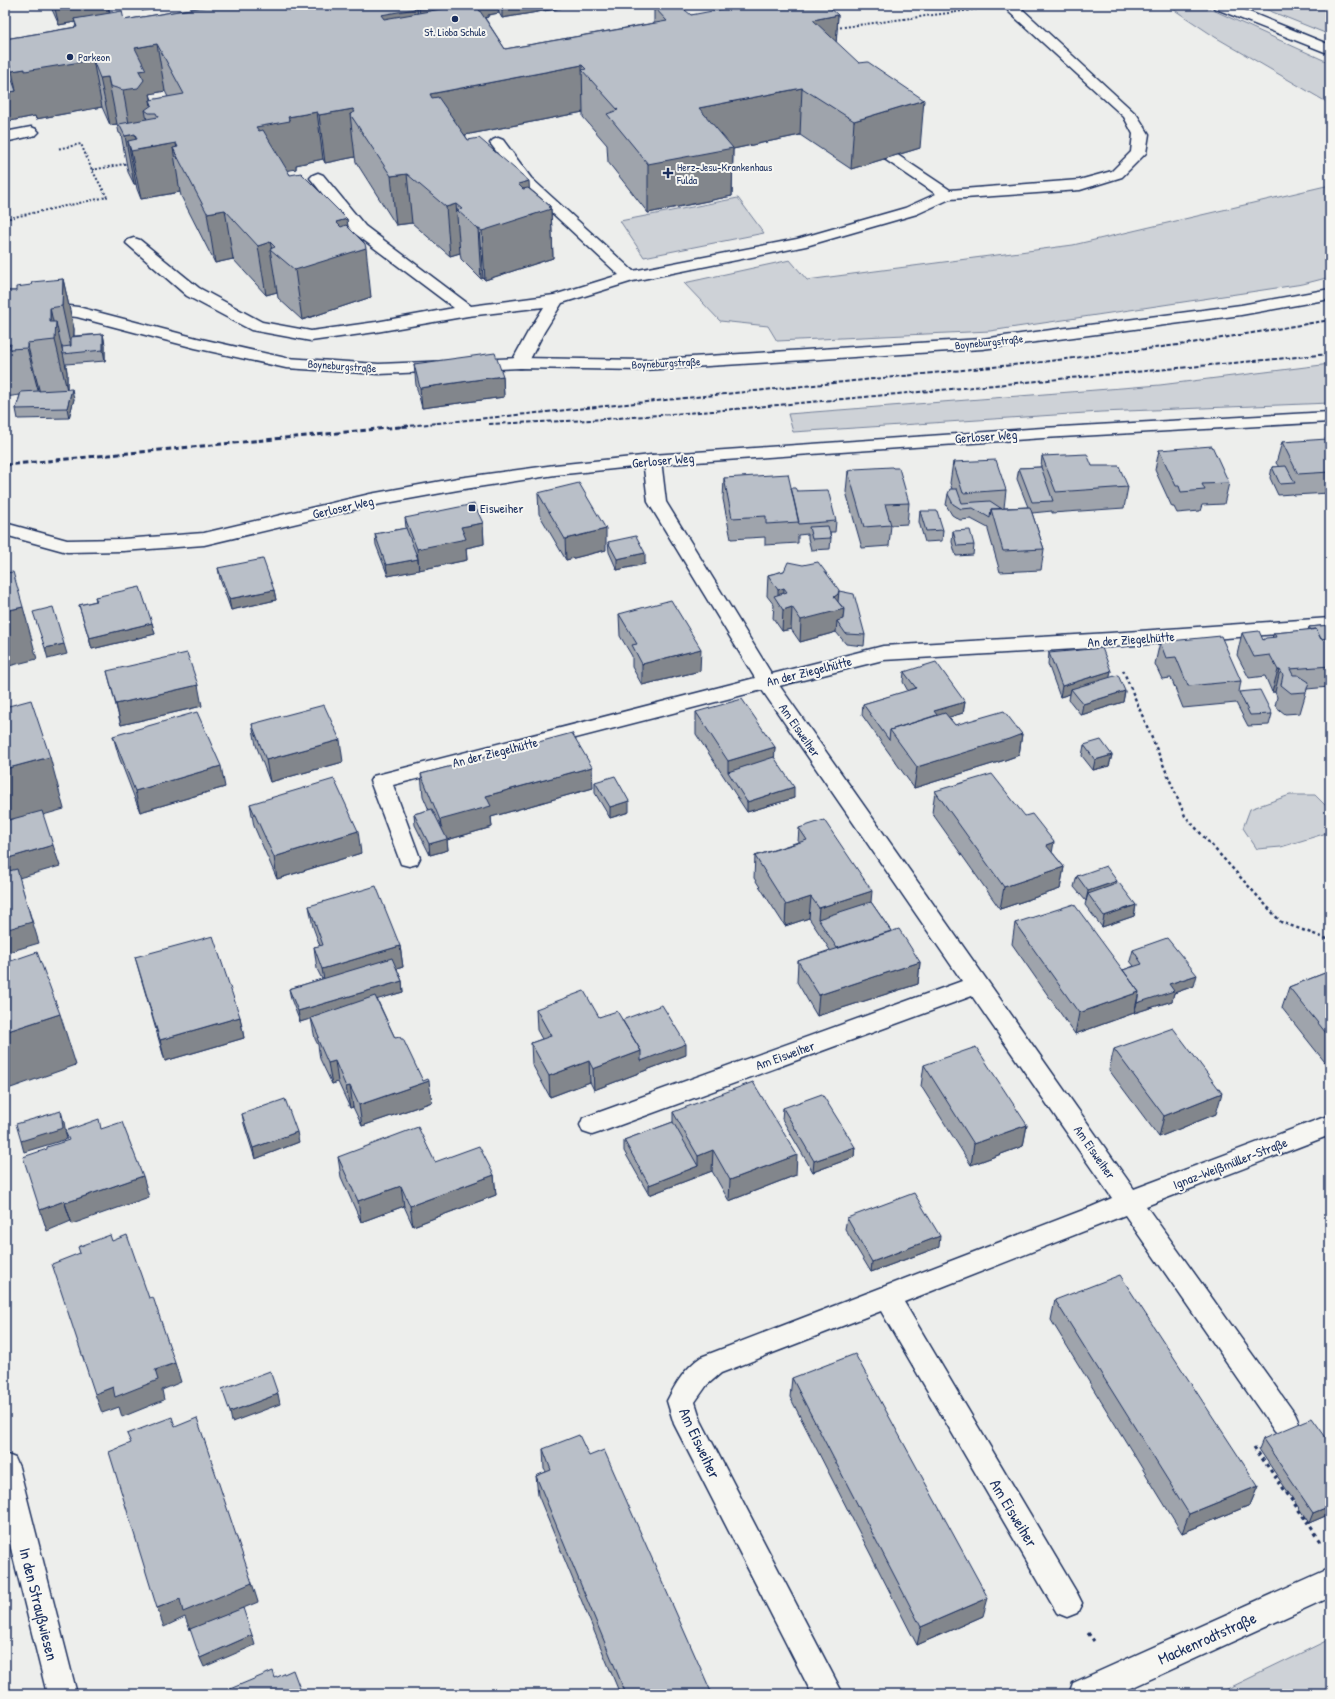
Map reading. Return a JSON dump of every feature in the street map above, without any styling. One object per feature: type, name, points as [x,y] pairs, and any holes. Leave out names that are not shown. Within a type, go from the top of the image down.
[{"type":"street","points":[[1219,5],[1284,30],[1330,50]]},
{"type":"street","points":[[134,243],[193,292],[257,326],[311,336],[376,327],[468,311],[556,300],[630,277],[800,243],[911,211],[947,195],[1080,185],[1117,174],[1138,153],[1141,134],[1130,115],[1015,7]]},
{"type":"street","points":[[5,137],[31,132]]},
{"type":"street","points":[[498,143],[526,181],[630,277]]},
{"type":"street","points":[[891,157],[947,195]]},
{"type":"street","points":[[318,178],[360,229],[468,311]]},
{"type":"street","name":"Boyneburgstraße","points":[[5,307],[18,305],[78,312],[195,343],[286,363],[379,369],[520,363],[643,365],[982,344],[1242,310],[1330,294]]},
{"type":"street","points":[[520,363],[536,332],[556,300]]},
{"type":"street","name":"Gerloser Weg","points":[[5,529],[67,546],[123,545],[204,539],[370,500],[555,470],[652,460],[1043,433],[1330,417]]},
{"type":"street","name":"Am Eisweiher","points":[[652,460],[657,502],[767,682],[977,985],[1285,1423]]},
{"type":"street","name":"An der Ziegelhütte","points":[[409,858],[381,781],[767,682],[883,653],[1110,640],[1330,624]]},
{"type":"street","name":"Am Eisweiher","points":[[592,1124],[977,985]]},
{"type":"street","name":"Ignaz-Weißmüller-Straße","points":[[1130,1201],[1330,1125]]},
{"type":"street","name":"Am Eisweiher","points":[[828,1694],[688,1424],[681,1401],[688,1385],[698,1373],[711,1365],[1100,1215],[1130,1201]]},
{"type":"street","name":"Am Eisweiher","points":[[887,1298],[1067,1603]]},
{"type":"street","name":"In den Straußwiesen","points":[[5,1467],[62,1694]]},
{"type":"street","name":"Mackenrodtstraße","points":[[1084,1694],[1330,1582]]},
{"type":"path","points":[[834,28],[998,6],[1015,7]]},
{"type":"path","points":[[5,219],[107,197],[92,170],[81,144],[54,149]]},
{"type":"path","points":[[92,170],[130,163]]},
{"type":"path","points":[[5,233],[8,241],[5,242]]},
{"type":"path","points":[[1110,640],[1185,816],[1281,922],[1330,940]]},
{"type":"path","points":[[1254,1446],[1322,1543]]},
{"type":"shaded area","points":[[1167,5],[1202,5],[1330,63],[1330,104],[1215,37]]},
{"type":"shaded area","points":[[1255,5],[1330,5],[1330,35]]},
{"type":"shaded area","points":[[1330,185],[1330,277],[1303,284],[990,331],[777,341],[768,326],[720,321],[684,283],[790,260],[807,280],[1073,245]]},
{"type":"shaded area","points":[[738,198],[764,233],[644,257],[620,221]]},
{"type":"shaded area","points":[[1330,364],[1330,403],[1101,412],[793,432],[788,414],[1160,385]]},
{"type":"shaded area","points":[[1290,795],[1315,795],[1330,810],[1330,832],[1281,847],[1257,849],[1243,828],[1250,809]]},
{"type":"shaded area","points":[[1330,1639],[1330,1694],[1217,1694]]},
{"type":"building","points":[[215,5],[412,5],[415,9],[381,15],[384,19],[464,5],[476,5],[505,49],[667,21],[654,7],[663,5],[679,5],[691,15],[744,5],[827,5],[838,15],[813,20],[859,63],[868,62],[924,100],[854,121],[802,88],[699,108],[733,148],[648,164],[607,114],[618,110],[582,70],[586,69],[582,65],[430,94],[432,98],[438,97],[468,140],[479,138],[529,181],[518,184],[523,189],[528,188],[550,206],[548,207],[551,209],[482,231],[457,210],[462,209],[456,204],[446,207],[407,174],[391,176],[350,114],[355,112],[353,109],[319,115],[317,112],[288,117],[290,121],[256,127],[259,131],[263,130],[290,175],[301,173],[347,219],[336,222],[341,227],[346,225],[365,244],[366,248],[295,270],[270,249],[275,247],[270,242],[258,246],[225,210],[207,213],[173,148],[178,147],[176,143],[131,151],[128,141],[137,139],[135,134],[125,136],[119,124],[158,117],[156,113],[149,113],[145,110],[152,105],[150,100],[184,94],[157,44],[135,48],[146,70],[139,71],[144,80],[138,88],[123,90],[110,86],[108,77],[100,78],[93,60],[25,71],[25,69],[12,71],[5,52],[5,39],[77,27],[74,19],[122,11],[124,20]]},
{"type":"building","points":[[5,60],[16,91],[5,93]]},
{"type":"building","points":[[63,279],[62,306],[50,308],[50,322],[56,322],[55,340],[27,343],[27,348],[10,349],[11,344],[5,345],[5,291],[16,291],[16,287],[31,285],[32,282]]},
{"type":"building","points":[[103,334],[103,350],[63,354],[62,347],[71,346],[71,337]]},
{"type":"building","points":[[495,353],[503,376],[420,388],[414,364]]},
{"type":"building","points":[[72,389],[67,408],[16,409],[21,392]]},
{"type":"building","points":[[1327,439],[1330,444],[1330,472],[1298,474],[1282,442]]},
{"type":"building","points":[[1212,446],[1229,483],[1202,484],[1205,490],[1181,492],[1179,486],[1176,486],[1159,450]]},
{"type":"building","points":[[1087,454],[1092,466],[1119,466],[1128,487],[1056,492],[1042,456]]},
{"type":"building","points":[[996,460],[1006,490],[963,493],[953,462]]},
{"type":"building","points":[[1286,466],[1295,483],[1280,484],[1272,467]]},
{"type":"building","points":[[1041,467],[1053,501],[1032,502],[1019,468]]},
{"type":"building","points":[[899,468],[909,503],[885,504],[891,525],[864,527],[848,471],[854,469]]},
{"type":"building","points":[[788,474],[799,522],[766,524],[766,516],[732,518],[724,478]]},
{"type":"building","points":[[579,483],[606,529],[565,539],[538,493]]},
{"type":"building","points":[[791,488],[795,488],[797,491],[828,490],[836,521],[799,524]]},
{"type":"building","points":[[950,489],[957,489],[962,503],[990,501],[1002,509],[991,509],[990,518],[973,508],[961,509],[953,504],[948,494]]},
{"type":"building","points":[[474,504],[483,523],[461,527],[466,539],[417,549],[405,518]]},
{"type":"building","points":[[1030,507],[1044,549],[1003,551],[991,509]]},
{"type":"building","points":[[920,511],[937,511],[943,530],[926,531]]},
{"type":"building","points":[[828,526],[831,538],[812,539],[809,527]]},
{"type":"building","points":[[406,528],[418,559],[386,565],[375,534]]},
{"type":"building","points":[[970,530],[974,545],[957,546],[953,531]]},
{"type":"building","points":[[636,536],[645,553],[617,559],[608,542]]},
{"type":"building","points":[[263,559],[274,590],[229,599],[218,568]]},
{"type":"building","points":[[788,562],[803,565],[818,562],[839,590],[838,594],[834,597],[844,609],[801,620],[792,607],[783,610],[774,596],[787,592],[784,588],[778,590],[768,575],[784,571]]},
{"type":"building","points":[[13,572],[23,607],[5,611],[5,573]]},
{"type":"building","points":[[140,587],[152,623],[89,638],[79,605],[97,601],[95,597]]},
{"type":"building","points":[[839,591],[854,594],[865,635],[846,634],[837,621],[843,619],[844,609],[838,602]]},
{"type":"building","points":[[671,600],[701,649],[642,664],[632,645],[637,644],[619,614]]},
{"type":"building","points":[[53,607],[64,644],[45,648],[33,612]]},
{"type":"building","points":[[1330,625],[1330,638],[1321,639],[1316,629],[1311,630],[1309,627]]},
{"type":"building","points":[[1316,629],[1321,639],[1330,638],[1330,666],[1290,669],[1293,675],[1298,675],[1309,682],[1306,692],[1291,693],[1281,685],[1283,675],[1280,670],[1278,670],[1270,655],[1254,657],[1242,633],[1259,631],[1263,640],[1266,638],[1276,637],[1274,633]]},
{"type":"building","points":[[1221,636],[1241,681],[1188,686],[1176,657],[1166,658],[1160,642]]},
{"type":"building","points":[[1102,648],[1111,671],[1062,686],[1049,653]]},
{"type":"building","points":[[187,653],[198,685],[116,704],[107,671]]},
{"type":"building","points":[[936,662],[965,702],[934,711],[937,715],[890,730],[889,740],[863,704],[916,688],[904,672]]},
{"type":"building","points":[[1118,675],[1125,691],[1083,704],[1071,689]]},
{"type":"building","points":[[1260,690],[1272,714],[1250,715],[1239,692]]},
{"type":"building","points":[[742,699],[775,747],[728,761],[696,712]]},
{"type":"building","points":[[31,700],[50,757],[5,769],[5,707]]},
{"type":"building","points":[[324,705],[340,740],[266,760],[252,724]]},
{"type":"building","points":[[1004,711],[1022,734],[917,767],[890,730],[945,713],[955,725]]},
{"type":"building","points":[[197,712],[221,766],[135,791],[113,736]]},
{"type":"building","points":[[572,733],[592,767],[486,796],[491,806],[440,820],[421,774]]},
{"type":"building","points":[[1101,740],[1112,755],[1095,760],[1084,745]]},
{"type":"building","points":[[774,757],[794,787],[747,802],[728,772]]},
{"type":"building","points":[[992,774],[1025,816],[1032,814],[1054,842],[1046,845],[1064,867],[1004,887],[935,791]]},
{"type":"building","points":[[615,776],[629,801],[610,807],[595,782]]},
{"type":"building","points":[[334,779],[358,831],[274,857],[250,804]]},
{"type":"building","points":[[432,809],[447,839],[429,844],[414,814]]},
{"type":"building","points":[[42,811],[53,845],[5,859],[5,821]]},
{"type":"building","points":[[824,820],[872,891],[819,908],[811,897],[786,905],[755,856],[807,840],[799,828]]},
{"type":"building","points":[[1106,866],[1117,881],[1088,891],[1077,876]]},
{"type":"building","points":[[17,869],[32,922],[5,930],[5,872]]},
{"type":"building","points":[[1119,883],[1136,905],[1104,916],[1088,894]]},
{"type":"building","points":[[376,886],[400,946],[322,969],[314,947],[323,945],[309,906]]},
{"type":"building","points":[[871,902],[891,931],[837,948],[818,919]]},
{"type":"building","points":[[1074,904],[1139,992],[1079,1013],[1015,923]]},
{"type":"building","points":[[899,929],[920,962],[819,995],[798,961]]},
{"type":"building","points":[[213,936],[240,1017],[160,1040],[135,957]]},
{"type":"building","points":[[1167,938],[1197,975],[1169,984],[1174,991],[1137,1003],[1139,992],[1123,970],[1142,964],[1133,950]]},
{"type":"building","points":[[37,952],[60,1014],[5,1032],[5,963]]},
{"type":"building","points":[[392,958],[402,981],[298,1011],[289,989]]},
{"type":"building","points":[[1330,971],[1330,1038],[1289,987]]},
{"type":"building","points":[[584,991],[599,1017],[617,1011],[641,1051],[593,1069],[589,1061],[549,1076],[531,1043],[551,1036],[536,1009]]},
{"type":"building","points":[[375,996],[395,1038],[400,1037],[403,1039],[423,1081],[428,1079],[429,1081],[359,1105],[350,1086],[346,1087],[335,1061],[328,1063],[317,1038],[319,1037],[311,1018]]},
{"type":"building","points":[[662,1005],[686,1044],[641,1061],[641,1051],[622,1020]]},
{"type":"building","points":[[1173,1028],[1222,1093],[1164,1116],[1114,1049]]},
{"type":"building","points":[[976,1047],[1027,1125],[974,1144],[924,1065]]},
{"type":"building","points":[[753,1082],[797,1155],[730,1180],[713,1150],[698,1156],[673,1112]]},
{"type":"building","points":[[822,1094],[855,1147],[814,1161],[783,1108]]},
{"type":"building","points":[[285,1099],[297,1132],[253,1148],[242,1114]]},
{"type":"building","points":[[61,1111],[63,1128],[21,1141],[16,1124]]},
{"type":"building","points":[[99,1119],[101,1129],[122,1122],[143,1176],[40,1210],[23,1157],[69,1140],[65,1131]]},
{"type":"building","points":[[673,1122],[698,1166],[649,1185],[624,1140]]},
{"type":"building","points":[[418,1127],[435,1162],[479,1146],[494,1175],[410,1206],[401,1186],[358,1201],[338,1157]]},
{"type":"building","points":[[914,1193],[940,1236],[872,1262],[847,1218]]},
{"type":"building","points":[[110,1235],[112,1241],[127,1235],[149,1298],[153,1297],[175,1363],[155,1370],[158,1380],[115,1397],[113,1387],[95,1394],[52,1264],[80,1253],[78,1247]]},
{"type":"building","points":[[1120,1275],[1258,1486],[1189,1514],[1055,1300]]},
{"type":"building","points":[[855,1354],[988,1598],[921,1627],[792,1378]]},
{"type":"building","points":[[270,1371],[278,1394],[230,1412],[222,1389]]},
{"type":"building","points":[[172,1417],[175,1427],[197,1418],[252,1583],[183,1612],[180,1599],[157,1608],[109,1452],[131,1443],[127,1434]]},
{"type":"building","points":[[1312,1418],[1330,1443],[1330,1506],[1313,1513],[1263,1439]]},
{"type":"building","points":[[579,1435],[589,1456],[604,1450],[712,1694],[626,1694],[536,1476],[551,1470],[543,1449]]},
{"type":"building","points":[[243,1608],[252,1635],[200,1658],[190,1629]]},
{"type":"building","points":[[293,1670],[302,1694],[218,1694],[273,1671],[275,1678]]},
{"type":"railway","points":[[398,427],[1042,362],[1186,344],[1330,320]]},
{"type":"railway","points":[[489,424],[591,420],[713,411],[1330,354]]},
{"type":"railway","points":[[5,465],[409,426]]},
{"type":"place","name":"St. Lioba Schule","points":[[455,19]]},
{"type":"place","name":"Parkeon","points":[[70,57]]},
{"type":"place","name":"Herz-Jesu-Krankenhaus Fulda","points":[[668,173]]},
{"type":"place","name":"Eisweiher","points":[[472,508]]}]
